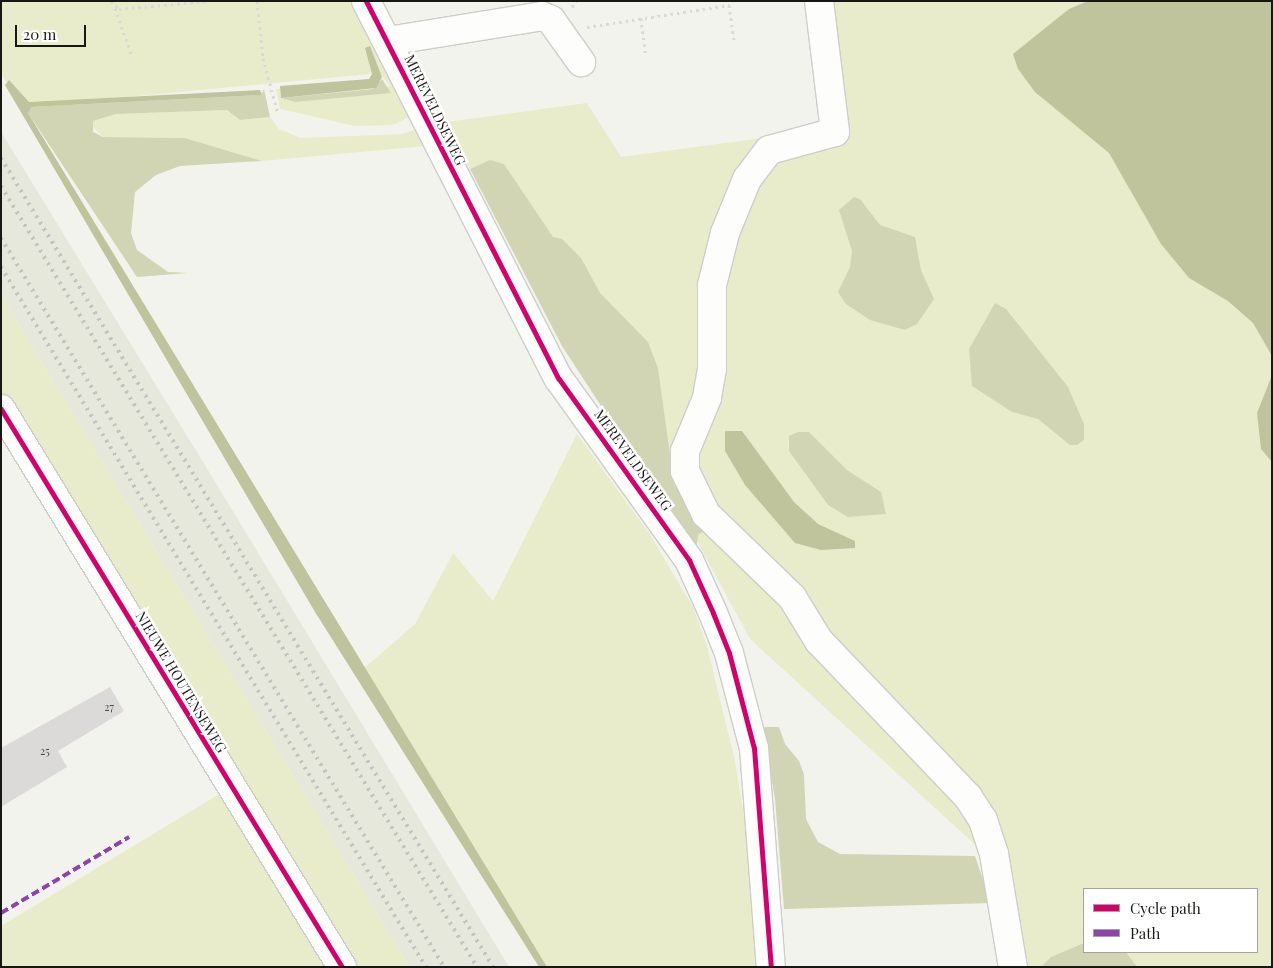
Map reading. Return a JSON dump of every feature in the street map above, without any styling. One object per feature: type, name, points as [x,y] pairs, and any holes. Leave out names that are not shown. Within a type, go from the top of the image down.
[{"type":"street","name":"MEREVELDSEWEG","points":[[366,1],[559,379],[689,560],[713,612],[729,653],[754,748],[771,967]]},
{"type":"street","points":[[819,1],[835,132],[769,150],[747,180],[725,233],[712,285],[712,369],[707,398],[686,451],[685,471],[706,514],[792,597],[819,641],[968,797],[983,820],[994,854],[1013,967]]},
{"type":"street","points":[[388,41],[542,16],[551,20],[581,62]]},
{"type":"street","name":"NIEUWE HOUTENSEWEG","points":[[1,408],[342,967]]},
{"type":"path","points":[[111,1],[131,54]]},
{"type":"path","points":[[114,7],[210,1]]},
{"type":"path","points":[[257,1],[263,58],[278,114]]},
{"type":"path","points":[[580,28],[729,5],[734,41]]},
{"type":"path","points":[[576,6],[578,13]]},
{"type":"path","points":[[641,18],[645,53]]},
{"type":"shaded area","points":[[1,1],[360,1],[414,114],[393,125],[355,126],[280,109],[276,89],[280,89],[281,98],[295,102],[390,86],[380,73],[21,107],[1,73]]},
{"type":"shaded area","points":[[814,1],[1272,1],[1272,967],[1006,967],[992,860],[750,639],[662,476],[479,166],[470,169],[446,122],[587,103],[621,157],[830,129]]},
{"type":"shaded area","points":[[1088,1],[1272,1],[1272,356],[1253,323],[1228,301],[1189,278],[1161,244],[1109,153],[1035,92],[1018,69],[1013,54],[1069,9]]},
{"type":"shaded area","points":[[370,46],[382,77],[376,88],[281,98],[280,86],[369,79],[372,74],[365,48]]},
{"type":"shaded area","points":[[382,79],[391,93],[295,102],[281,98],[373,89]]},
{"type":"shaded area","points":[[9,80],[29,102],[260,90],[262,95],[31,107],[28,113],[547,967],[539,967],[315,612],[5,85]]},
{"type":"shaded area","points":[[264,89],[270,117],[240,120],[227,110],[116,114],[93,121],[93,132],[103,137],[185,138],[262,161],[180,166],[156,175],[135,192],[131,233],[137,250],[168,272],[188,273],[137,277],[28,113],[30,107],[261,95]]},
{"type":"shaded area","points":[[227,110],[240,120],[270,117],[279,129],[301,138],[402,134],[417,129],[426,146],[262,161],[185,138],[103,137],[92,126],[93,121],[116,114]]},
{"type":"shaded area","points":[[1,132],[509,967],[410,967],[1,295]]},
{"type":"shaded area","points":[[490,160],[504,164],[553,237],[562,239],[581,258],[600,293],[648,342],[658,368],[674,484],[687,506],[710,526],[698,535],[696,552],[562,346],[470,169]]},
{"type":"shaded area","points":[[854,197],[860,199],[880,225],[915,237],[921,270],[934,299],[917,324],[905,330],[870,320],[846,304],[838,292],[850,267],[852,251],[839,210]]},
{"type":"shaded area","points":[[1,295],[410,967],[351,967],[90,540],[1,393]]},
{"type":"shaded area","points":[[995,303],[1006,309],[1068,387],[1084,424],[1084,440],[1077,445],[1070,445],[1038,419],[1012,412],[972,386],[969,349]]},
{"type":"shaded area","points":[[1272,375],[1272,462],[1261,449],[1257,413]]},
{"type":"shaded area","points":[[725,431],[742,431],[794,502],[818,524],[855,541],[855,548],[821,550],[795,543],[745,485],[725,451]]},
{"type":"shaded area","points":[[798,432],[809,432],[847,470],[881,492],[886,514],[848,517],[828,505],[789,451],[789,436]]},
{"type":"shaded area","points":[[577,434],[649,533],[693,607],[707,646],[735,761],[745,822],[756,967],[545,967],[362,670],[415,624],[453,553],[493,601]]},
{"type":"shaded area","points":[[762,727],[779,727],[785,744],[799,761],[804,774],[806,819],[818,842],[840,854],[975,856],[991,903],[784,909],[775,799]]},
{"type":"shaded area","points":[[221,793],[329,967],[1,967],[1,926]]},
{"type":"shaded area","points":[[1083,943],[1083,953],[1127,953],[1137,967],[1041,967],[1051,957]]},
{"type":"building","points":[[110,687],[124,711],[58,751],[67,767],[1,807],[1,748]]},
{"type":"railway","points":[[1,158],[493,967]]},
{"type":"railway","points":[[1,186],[477,967]]},
{"type":"railway","points":[[1,238],[444,967]]},
{"type":"railway","points":[[1,267],[426,967]]},
{"type":"marked path","points":[[1,913],[129,837]]},
{"type":"cycle path","points":[[366,1],[559,379],[689,560],[713,613],[729,653],[754,748],[771,967]]},
{"type":"cycle path","points":[[1,409],[342,967]]}]
